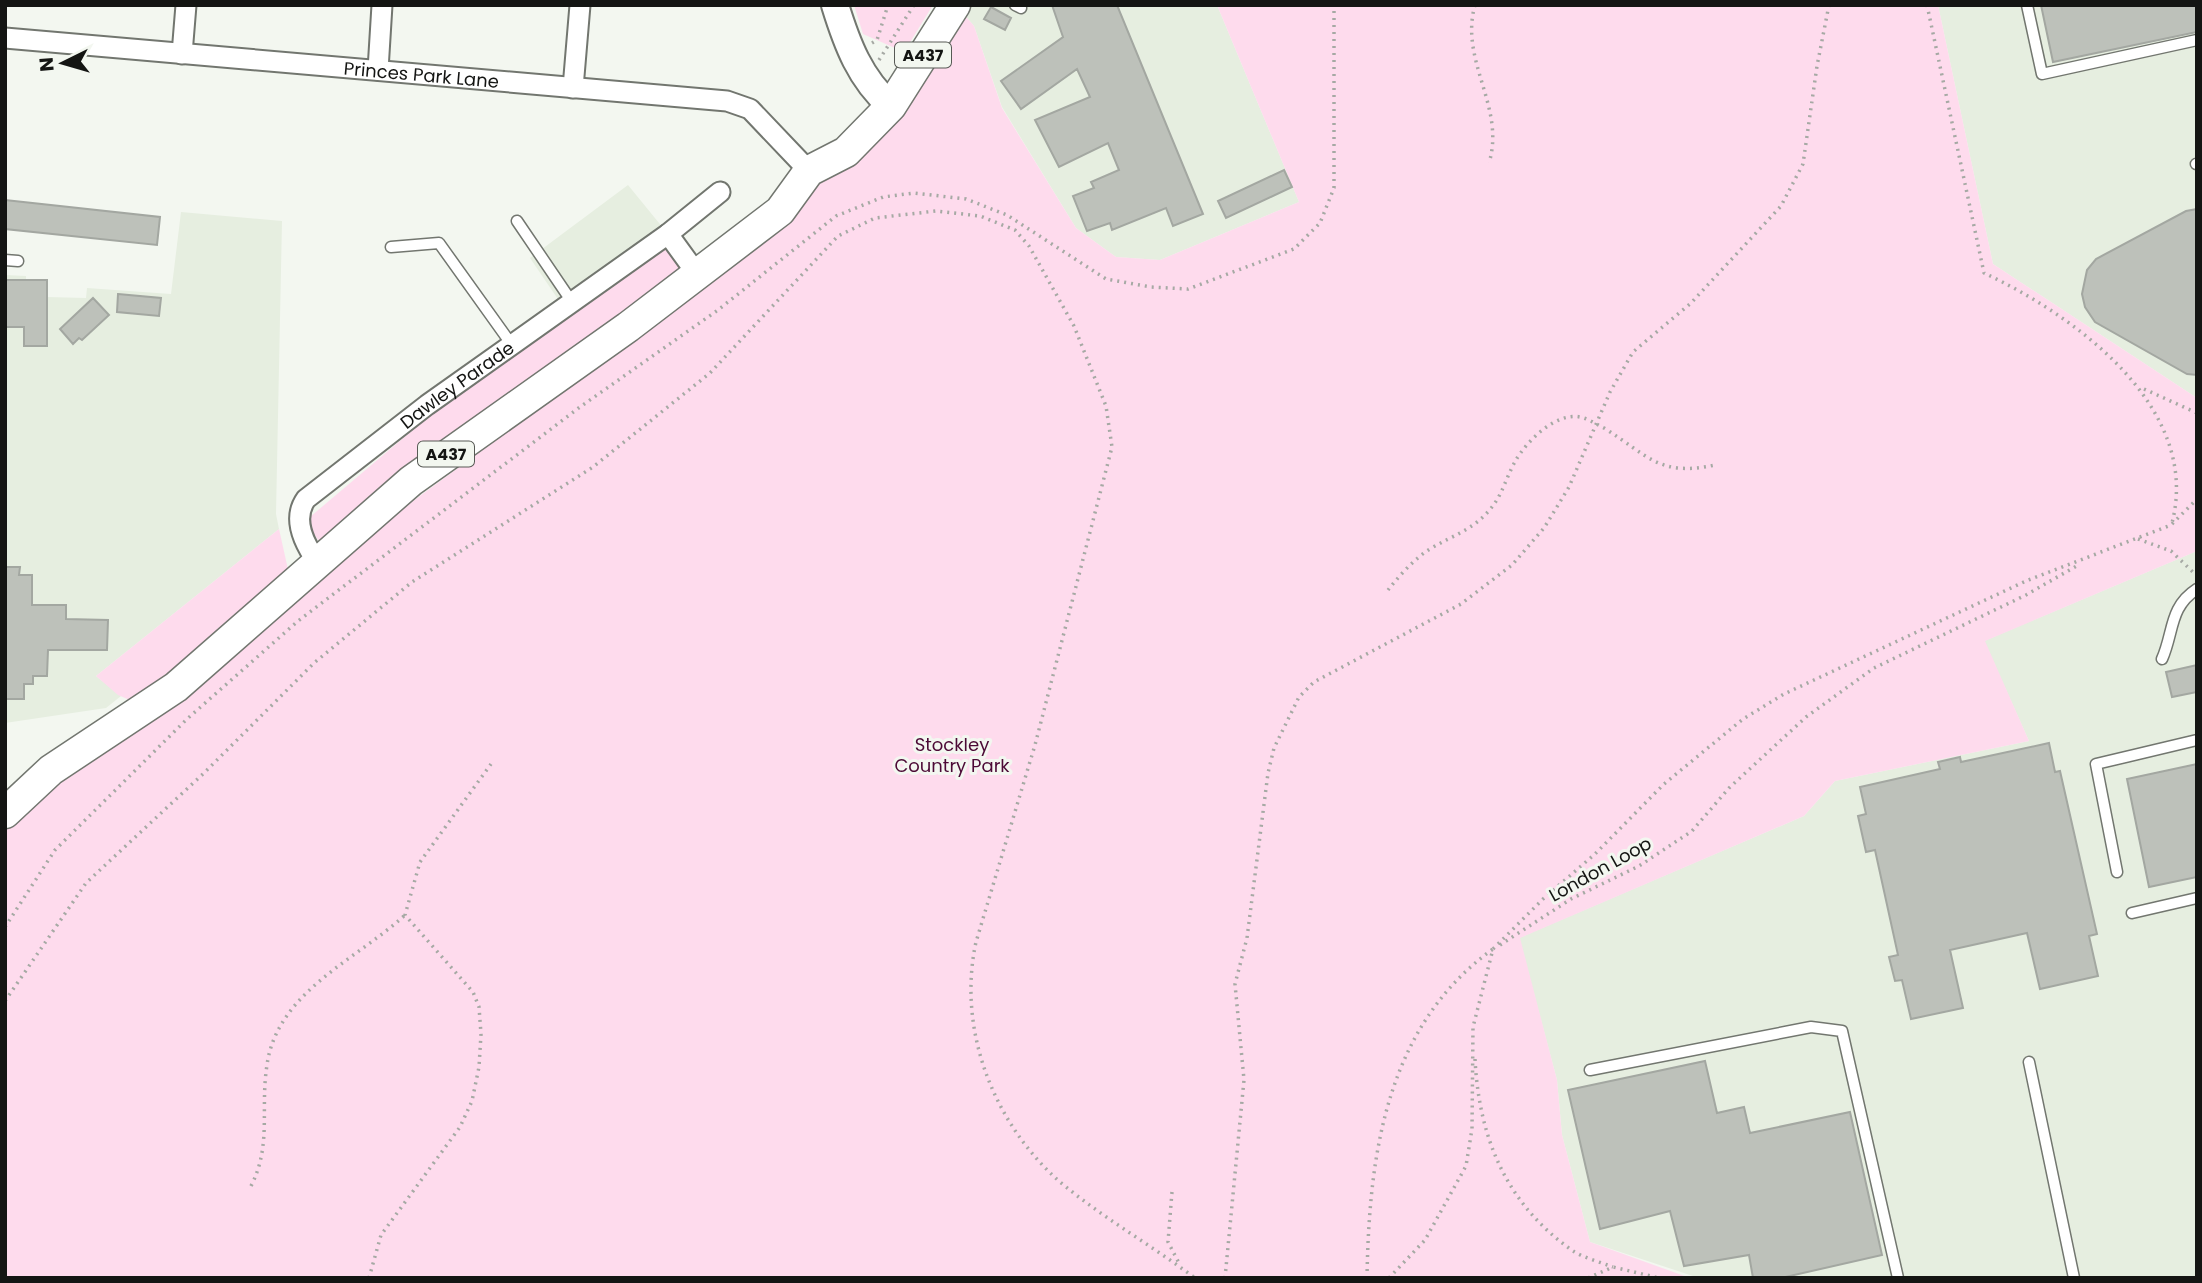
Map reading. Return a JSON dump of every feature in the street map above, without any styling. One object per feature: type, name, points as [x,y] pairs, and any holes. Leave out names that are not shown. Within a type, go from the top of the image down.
[{"type":"main road","name":"A437","points":[[5,813],[51,770],[176,687],[441,458],[780,211],[809,171],[846,152],[891,106],[955,5]]},
{"type":"street","points":[[182,54],[186,5]]},
{"type":"street","points":[[378,69],[382,5]]},
{"type":"street","points":[[573,88],[580,5]]},
{"type":"street","points":[[835,5],[849,47],[864,78],[891,106]]},
{"type":"street","name":"Princes Park Lane","points":[[5,38],[727,101],[744,105],[758,116],[809,171]]},
{"type":"street","name":"Dawley Parade","points":[[318,563],[308,548],[300,525],[301,509],[306,499],[405,421],[668,234],[720,192]]},
{"type":"street","points":[[668,234],[697,274]]},
{"type":"lane","points":[[2027,5],[2042,74],[2197,40]]},
{"type":"lane","points":[[517,222],[572,302]]},
{"type":"lane","points":[[391,247],[439,243],[512,346]]},
{"type":"lane","points":[[5,260],[18,261]]},
{"type":"lane","points":[[2162,659],[2171,639],[2172,618],[2188,595],[2197,589]]},
{"type":"lane","points":[[2117,872],[2096,764],[2197,740]]},
{"type":"lane","points":[[2132,913],[2197,898]]},
{"type":"lane","points":[[1590,1070],[1811,1027],[1842,1031],[1898,1278]]},
{"type":"lane","points":[[2029,1062],[2074,1278]]},
{"type":"path","points":[[849,47],[877,40],[888,5]]},
{"type":"path","points":[[864,78],[891,46],[914,5]]},
{"type":"path","points":[[5,927],[55,850],[187,719],[298,621],[580,407],[718,310],[836,216],[883,197],[914,193],[966,199],[1007,215],[1106,279],[1151,288],[1188,289],[1294,249],[1320,223],[1335,188],[1334,5]]},
{"type":"path","points":[[1475,5],[1469,40],[1491,108],[1493,131],[1489,163]]},
{"type":"path","points":[[1225,1278],[1244,1080],[1235,984],[1247,938],[1268,773],[1283,724],[1299,697],[1314,682],[1461,604],[1512,565],[1544,528],[1569,487],[1597,423],[1633,352],[1690,303],[1781,206],[1803,164],[1829,5]]},
{"type":"path","points":[[1927,5],[1984,273],[2018,289],[2089,337],[2142,388],[2162,415],[2179,461],[2179,496],[2171,524]]},
{"type":"path","points":[[5,1001],[86,883],[204,773],[314,663],[412,582],[593,467],[710,373],[838,236],[889,215],[936,211],[980,216],[1015,230],[1029,246],[1055,290],[1096,374],[1106,406],[1112,447],[1035,745],[976,942],[970,982],[974,1036],[993,1093],[1024,1143],[1059,1180],[1116,1225],[1195,1278]]},
{"type":"path","points":[[2142,388],[2197,413]]},
{"type":"path","points":[[1388,590],[1427,551],[1464,533],[1483,518],[1502,491],[1517,459],[1541,432],[1568,417],[1584,417],[1597,423],[1666,468],[1687,470],[1715,465]]},
{"type":"path","points":[[1389,1278],[1425,1240],[1466,1166],[1472,1129],[1473,1027],[1493,949],[1595,854],[1664,784],[1743,719],[1784,694],[2026,581],[2088,560],[2171,524],[2197,499]]},
{"type":"path","points":[[2136,538],[2171,551],[2197,576]]},
{"type":"path","name":"London Loop","points":[[1367,1278],[1371,1173],[1398,1071],[1426,1020],[1462,972],[1571,899],[1639,866],[1692,831],[1729,788],[1806,717],[1874,668],[2025,595],[2088,560]]},
{"type":"path","points":[[251,1186],[265,1151],[264,1086],[271,1045],[286,1014],[352,954],[405,915],[420,862],[491,764]]},
{"type":"path","points":[[369,1278],[381,1235],[460,1127],[472,1101],[479,1067],[479,1007],[473,992],[405,915]]},
{"type":"path","points":[[1473,1027],[1478,1095],[1493,1154],[1501,1172],[1525,1206],[1574,1252],[1613,1267],[1659,1278]]},
{"type":"path","points":[[1172,1192],[1168,1242],[1181,1267]]},
{"type":"path","points":[[1588,1278],[1613,1267]]},
{"type":"shaded area","points":[[956,5],[1217,5],[1299,202],[1160,260],[1116,257],[1076,228],[1002,107],[974,26]]},
{"type":"shaded area","points":[[1938,5],[2197,5],[2197,398],[1993,264]]},
{"type":"shaded area","points":[[628,185],[668,234],[566,311],[530,258]]},
{"type":"shaded area","points":[[181,212],[282,221],[276,514],[279,529],[96,676],[121,696],[106,708],[5,723],[5,275],[26,276],[26,280],[47,280],[47,297],[86,298],[87,288],[171,294]]},
{"type":"shaded area","points":[[2197,551],[2197,1278],[1699,1278],[1590,1242],[1562,1135],[1557,1080],[1519,938],[1804,816],[1835,781],[2029,741],[1984,641]]},
{"type":"green space","points":[[854,5],[933,5],[904,52],[863,34]]},
{"type":"green space","name":"Stockley Country Park","points":[[956,5],[974,26],[1002,108],[1076,228],[1116,257],[1160,260],[1299,202],[1217,5],[1938,5],[1993,264],[2197,398],[2197,551],[1985,641],[2029,741],[1835,781],[1804,816],[1520,938],[1557,1080],[1562,1135],[1590,1242],[1690,1278],[5,1278],[5,813],[317,572],[769,238],[871,129]]},
{"type":"green space","points":[[668,234],[697,274],[322,545],[311,530],[310,517],[512,346]]},
{"type":"green space","points":[[279,529],[289,574],[205,651],[132,701],[118,695],[96,676]]},
{"type":"building","points":[[1052,5],[1117,5],[1203,214],[1173,226],[1166,208],[1112,230],[1110,223],[1087,231],[1073,196],[1094,188],[1091,182],[1119,170],[1108,143],[1059,167],[1035,120],[1090,97],[1077,69],[1021,109],[1001,81],[1063,37]]},
{"type":"building","points":[[2041,5],[2197,5],[2197,32],[2053,62]]},
{"type":"building","points":[[991,7],[1011,18],[1005,30],[984,19]]},
{"type":"building","points":[[1284,170],[1292,187],[1226,218],[1218,201]]},
{"type":"building","points":[[5,200],[160,217],[157,245],[5,229]]},
{"type":"building","points":[[2197,209],[2197,375],[2187,374],[2095,322],[2085,307],[2082,294],[2087,270],[2096,259],[2186,211]]},
{"type":"building","points":[[5,280],[47,280],[47,346],[24,346],[24,327],[5,327]]},
{"type":"building","points":[[118,294],[161,298],[159,316],[117,312]]},
{"type":"building","points":[[93,298],[109,315],[82,340],[79,338],[73,344],[60,329]]},
{"type":"building","points":[[5,567],[20,567],[19,575],[32,575],[32,605],[66,605],[66,619],[108,620],[107,650],[48,650],[47,676],[33,676],[33,684],[24,684],[24,699],[5,699]]},
{"type":"building","points":[[2197,665],[2197,692],[2172,697],[2166,672]]},
{"type":"building","points":[[2049,743],[2055,772],[2060,771],[2097,934],[2089,936],[2098,976],[2040,989],[2027,933],[1950,950],[1963,1008],[1911,1019],[1902,980],[1895,981],[1889,957],[1898,955],[1875,850],[1866,852],[1858,816],[1866,814],[1860,787],[1940,769],[1938,762],[1960,757],[1961,762]]},
{"type":"building","points":[[2197,764],[2197,877],[2149,887],[2127,779]]},
{"type":"building","points":[[1705,1061],[1717,1113],[1744,1107],[1750,1133],[1850,1112],[1882,1255],[1781,1278],[1753,1278],[1749,1255],[1684,1266],[1670,1211],[1600,1229],[1568,1090]]}]
